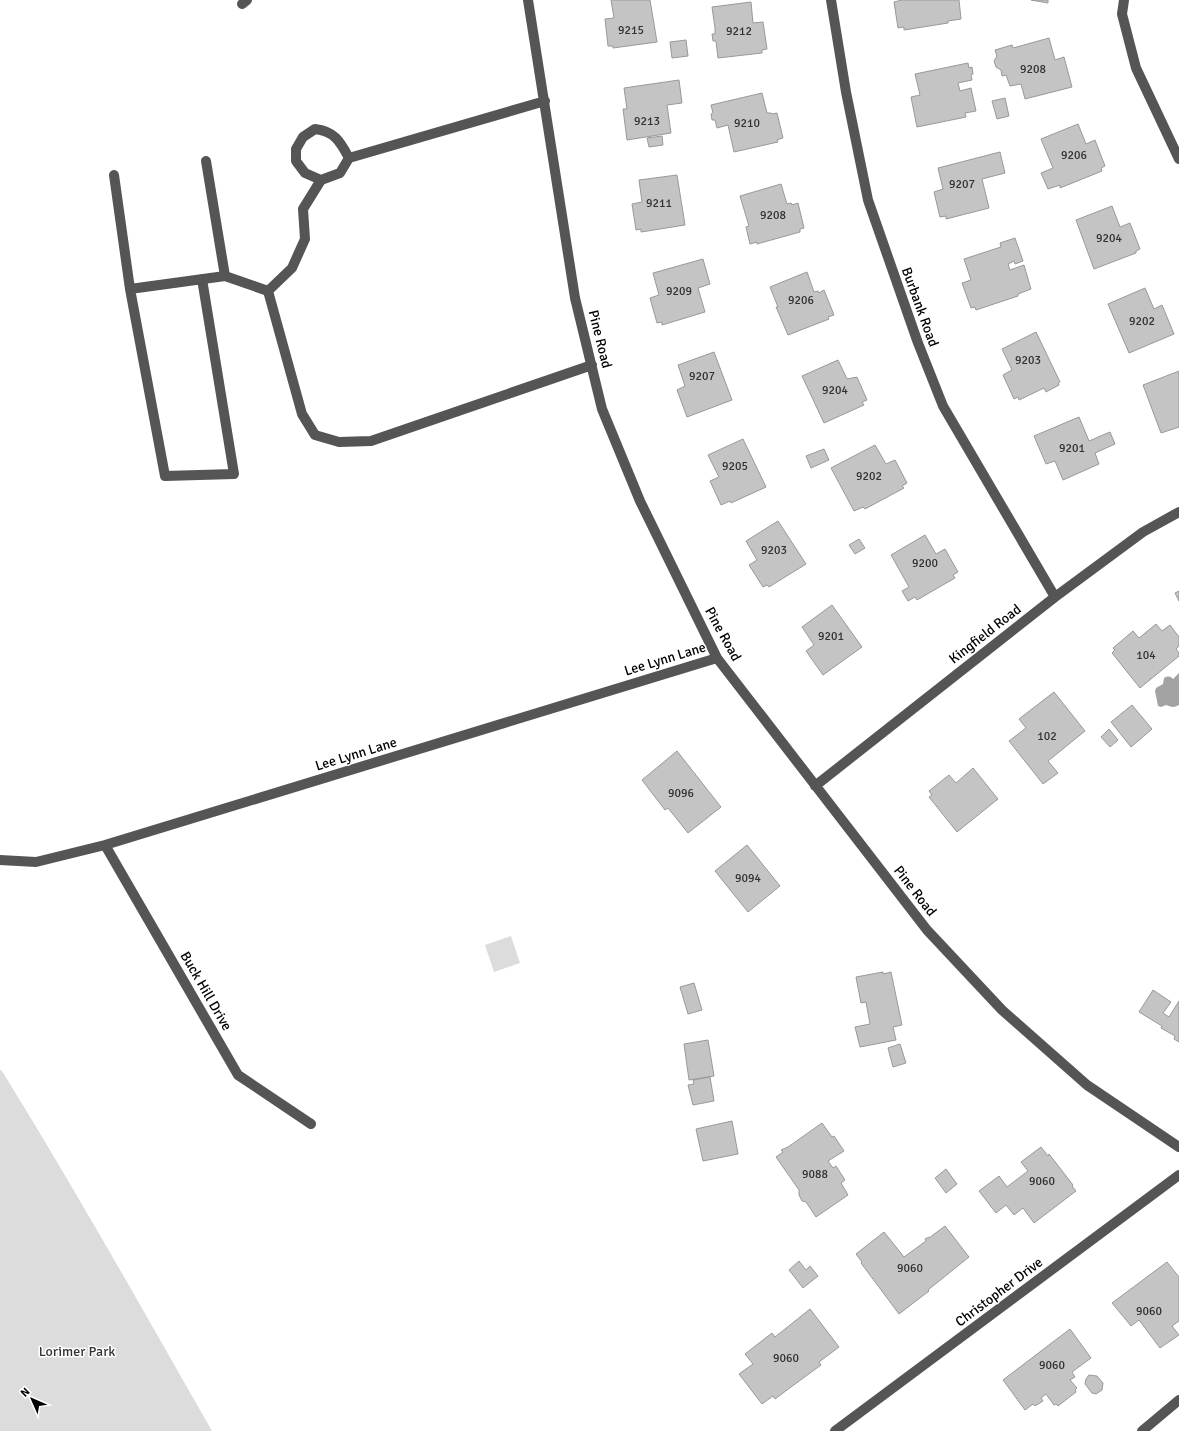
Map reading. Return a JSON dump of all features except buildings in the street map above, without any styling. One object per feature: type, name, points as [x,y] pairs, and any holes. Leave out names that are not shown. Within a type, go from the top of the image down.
[{"type":"street","name":"Pine Road","points":[[528,0],[575,298],[602,409],[640,501],[717,658],[927,930],[1002,1010],[1087,1085],[1179,1147]]},
{"type":"street","name":"Burbank Road","points":[[831,0],[846,92],[868,200],[918,343],[943,406],[1055,597]]},
{"type":"street","points":[[1124,0],[1122,14],[1136,68],[1179,159]]},
{"type":"street","points":[[268,290],[292,268],[305,239],[303,209],[321,180],[340,173],[349,158],[545,101]]},
{"type":"street","points":[[321,180],[305,173],[296,161],[296,149],[303,137],[315,129],[327,130],[344,147],[349,158]]},
{"type":"street","points":[[206,161],[226,276]]},
{"type":"street","points":[[114,174],[130,289],[165,476],[234,474],[202,279]]},
{"type":"street","points":[[130,289],[226,276],[268,290]]},
{"type":"street","points":[[268,290],[302,414],[315,435],[338,442],[371,441],[592,365]]},
{"type":"street","name":"Kingfield Road","points":[[815,786],[1055,597],[1143,532],[1179,512]]},
{"type":"street","name":"Lee Lynn Lane","points":[[0,860],[36,862],[105,845],[717,658]]},
{"type":"street","name":"Buck Hill Drive","points":[[105,845],[238,1075],[311,1124]]},
{"type":"street","name":"Christopher Drive","points":[[835,1431],[1179,1174]]},
{"type":"street","points":[[1142,1431],[1179,1400]]},
{"type":"green space","points":[[511,936],[520,963],[494,972],[485,945]]},
{"type":"green space","name":"Lorimer Park","points":[[0,1070],[29,1115],[82,1205],[212,1431],[0,1431]]},
{"type":"shaded area","points":[[1179,673],[1179,705],[1174,707],[1166,705],[1161,707],[1158,706],[1155,691],[1156,688],[1163,684],[1164,678],[1171,677],[1173,679]]}]
